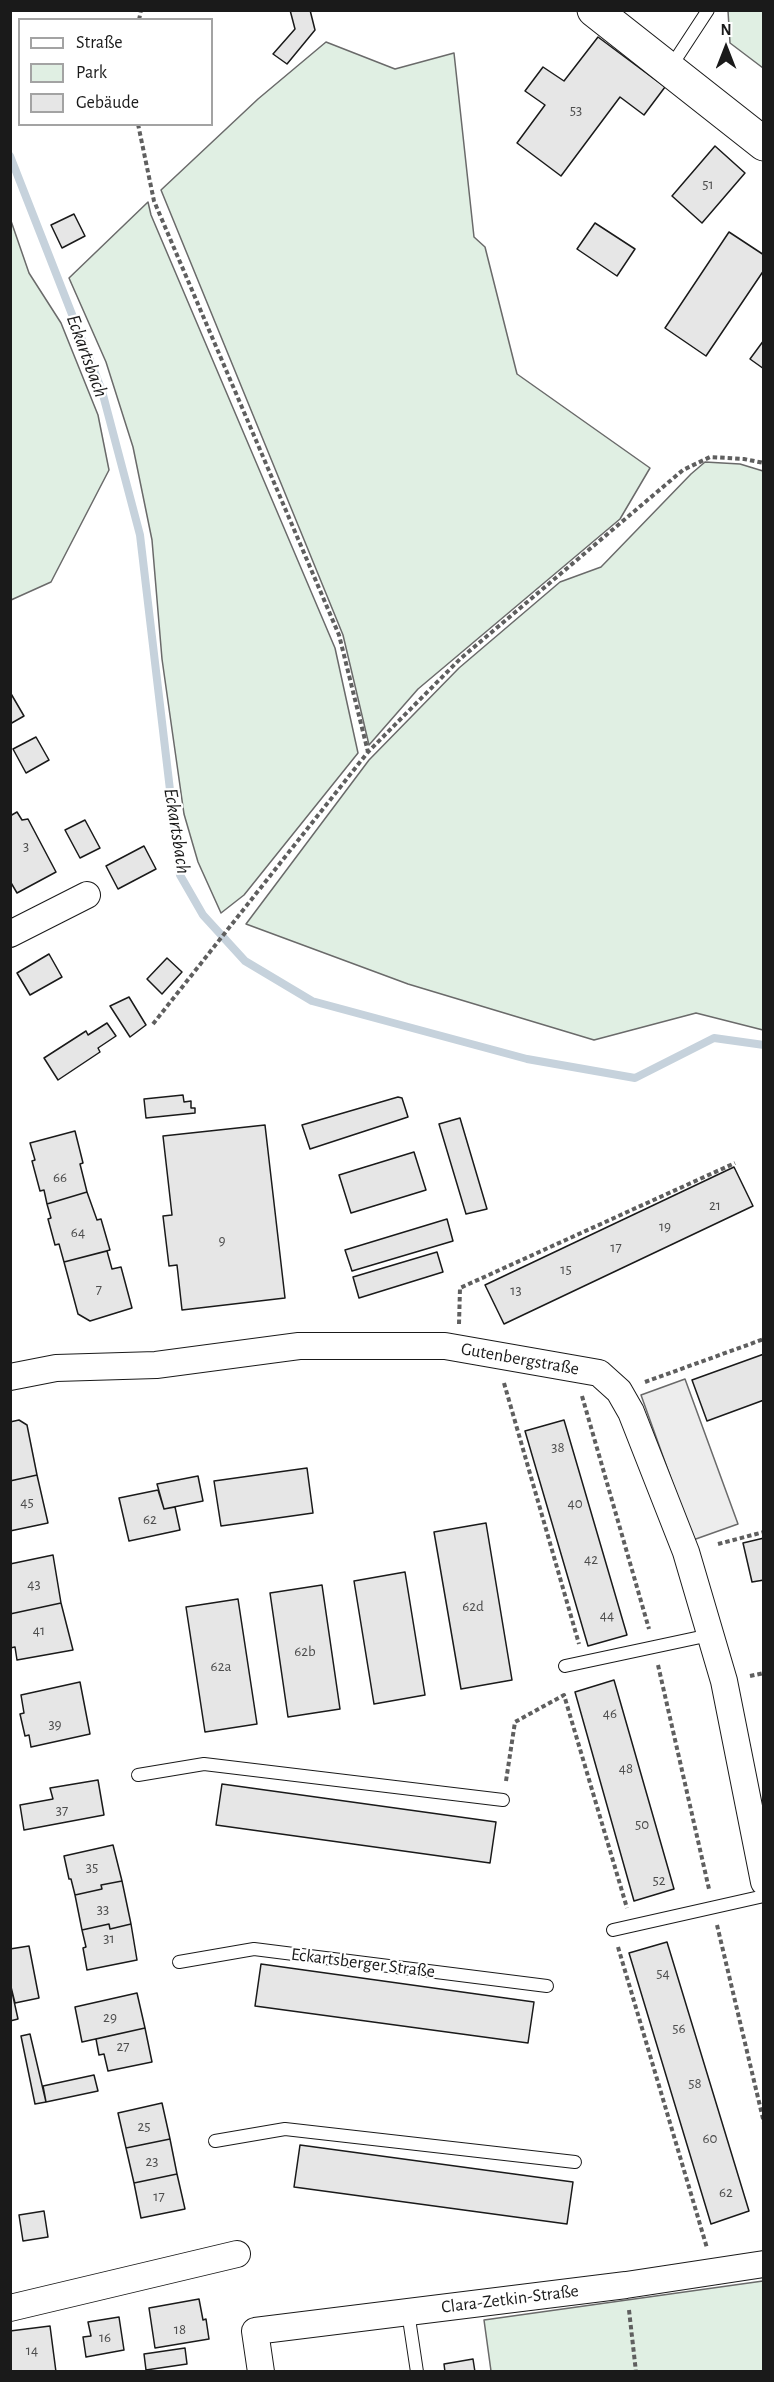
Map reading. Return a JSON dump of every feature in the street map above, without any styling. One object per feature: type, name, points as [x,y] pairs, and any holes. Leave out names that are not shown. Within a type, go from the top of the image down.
[{"type":"street","points":[[594,10],[764,144]]},
{"type":"street","points":[[10,934],[87,895]]},
{"type":"street","name":"Gutenbergstraße","points":[[10,1377],[56,1368],[156,1365],[299,1346],[458,1348],[599,1372],[619,1391],[631,1412],[686,1552],[724,1681],[764,1882]]},
{"type":"street","points":[[10,2308],[237,2254]]},
{"type":"street","name":"Clara-Zetkin-Straße","points":[[261,2372],[255,2331],[626,2285],[764,2264]]},
{"type":"lane","points":[[670,69],[708,10]]},
{"type":"lane","points":[[565,1666],[710,1635]]},
{"type":"lane","points":[[138,1775],[204,1764],[503,1800]]},
{"type":"lane","points":[[613,1930],[764,1896]]},
{"type":"lane","name":"Eckartsberger Straße","points":[[179,1962],[254,1949],[547,1986]]},
{"type":"lane","points":[[215,2141],[285,2129],[574,2162]]},
{"type":"lane","points":[[408,2312],[417,2372]]},
{"type":"path","points":[[138,126],[154,201],[339,635],[368,752]]},
{"type":"path","points":[[153,1024],[368,752],[460,659],[683,470],[711,457],[764,463]]},
{"type":"path","points":[[458,1348],[460,1288],[735,1162]]},
{"type":"path","points":[[619,1391],[764,1339]]},
{"type":"path","points":[[496,1355],[585,1662]]},
{"type":"path","points":[[573,1367],[654,1647],[764,2123]]},
{"type":"path","points":[[718,1544],[764,1532]]},
{"type":"path","points":[[503,1800],[515,1722],[564,1695],[633,1926]]},
{"type":"path","points":[[613,1930],[714,2272]]},
{"type":"path","points":[[626,2285],[636,2372]]},
{"type":"green space","points":[[728,11],[763,11],[763,68],[730,43]]},
{"type":"green space","points":[[326,42],[395,69],[454,53],[474,237],[485,247],[517,374],[650,468],[620,519],[418,689],[369,745],[343,635],[161,190],[258,99]]},
{"type":"green space","points":[[148,202],[151,215],[335,648],[358,753],[244,895],[221,913],[198,862],[184,814],[162,659],[152,540],[133,447],[106,362],[69,278]]},
{"type":"green space","points":[[10,218],[29,273],[61,323],[98,415],[109,470],[51,582],[11,600]]},
{"type":"green space","points":[[705,462],[740,464],[763,471],[763,1030],[696,1013],[594,1040],[408,984],[246,924],[369,760],[459,668],[560,582],[601,567]]},
{"type":"green space","points":[[763,2281],[763,2371],[491,2371],[484,2320]]},
{"type":"shaded area","points":[[685,1379],[738,1524],[693,1540],[641,1395]]},
{"type":"building","points":[[290,10],[310,10],[315,30],[287,64],[273,54],[295,29]]},
{"type":"building","points":[[598,37],[665,87],[644,115],[620,97],[561,176],[517,143],[545,105],[525,91],[543,67],[564,81]]},
{"type":"building","points":[[715,146],[745,173],[702,223],[672,196]]},
{"type":"building","points":[[74,214],[85,236],[62,248],[51,225]]},
{"type":"building","points":[[595,223],[635,249],[617,276],[577,249]]},
{"type":"building","points":[[729,232],[764,255],[764,270],[706,356],[665,328]]},
{"type":"building","points":[[764,340],[764,369],[750,359]]},
{"type":"building","points":[[10,692],[24,716],[10,724]]},
{"type":"building","points":[[36,737],[49,760],[26,773],[13,749]]},
{"type":"building","points":[[17,812],[22,820],[28,819],[56,872],[17,893],[10,881],[10,816]]},
{"type":"building","points":[[85,820],[100,848],[80,858],[65,830]]},
{"type":"building","points":[[144,846],[156,869],[118,889],[106,866]]},
{"type":"building","points":[[49,954],[62,977],[30,995],[17,973]]},
{"type":"building","points":[[167,958],[182,972],[162,994],[147,979]]},
{"type":"building","points":[[129,997],[146,1025],[130,1037],[110,1006]]},
{"type":"building","points":[[107,1023],[116,1036],[98,1048],[100,1052],[58,1080],[44,1058],[86,1031],[88,1035]]},
{"type":"building","points":[[183,1095],[184,1102],[191,1101],[191,1108],[195,1108],[195,1113],[146,1118],[144,1099]]},
{"type":"building","points":[[398,1097],[402,1098],[408,1117],[310,1149],[302,1125]]},
{"type":"building","points":[[460,1118],[487,1209],[466,1214],[439,1124]]},
{"type":"building","points":[[265,1125],[285,1298],[182,1310],[177,1265],[169,1266],[163,1216],[172,1215],[163,1136]]},
{"type":"building","points":[[75,1131],[87,1192],[47,1204],[44,1190],[40,1191],[30,1143]]},
{"type":"building","points":[[414,1152],[426,1190],[351,1213],[339,1175]]},
{"type":"building","points":[[734,1167],[753,1206],[504,1324],[485,1285]]},
{"type":"building","points":[[87,1192],[97,1220],[101,1219],[110,1250],[64,1262],[59,1244],[55,1245],[48,1219],[51,1218],[47,1204]]},
{"type":"building","points":[[447,1219],[453,1241],[352,1271],[345,1250]]},
{"type":"building","points":[[107,1251],[112,1269],[121,1267],[132,1308],[90,1321],[78,1314],[64,1262]]},
{"type":"building","points":[[437,1252],[443,1272],[359,1298],[353,1277]]},
{"type":"building","points":[[764,1354],[764,1400],[707,1421],[692,1380]]},
{"type":"building","points":[[19,1420],[27,1425],[37,1475],[10,1481],[10,1422]]},
{"type":"building","points":[[564,1420],[627,1635],[588,1646],[525,1431]]},
{"type":"building","points":[[307,1468],[313,1513],[221,1526],[214,1481]]},
{"type":"building","points":[[37,1475],[48,1523],[10,1531],[10,1481]]},
{"type":"building","points":[[198,1476],[203,1501],[164,1509],[157,1484]]},
{"type":"building","points":[[158,1490],[164,1509],[175,1507],[180,1530],[129,1541],[119,1498]]},
{"type":"building","points":[[486,1523],[512,1680],[461,1689],[434,1532]]},
{"type":"building","points":[[764,1538],[764,1580],[752,1582],[743,1543]]},
{"type":"building","points":[[53,1555],[61,1603],[10,1614],[10,1564]]},
{"type":"building","points":[[405,1572],[425,1695],[374,1704],[354,1581]]},
{"type":"building","points":[[322,1585],[340,1709],[288,1717],[270,1593]]},
{"type":"building","points":[[238,1599],[257,1724],[205,1732],[186,1607]]},
{"type":"building","points":[[61,1603],[73,1650],[17,1660],[15,1647],[10,1648],[10,1614]]},
{"type":"building","points":[[614,1680],[674,1889],[634,1901],[575,1692]]},
{"type":"building","points":[[80,1682],[90,1734],[31,1747],[29,1735],[25,1736],[20,1714],[24,1713],[21,1695]]},
{"type":"building","points":[[98,1780],[104,1815],[24,1830],[20,1805],[53,1799],[50,1788]]},
{"type":"building","points":[[222,1784],[496,1822],[490,1863],[216,1825]]},
{"type":"building","points":[[113,1845],[122,1881],[101,1885],[102,1889],[75,1895],[64,1856]]},
{"type":"building","points":[[122,1881],[131,1924],[110,1929],[109,1924],[82,1930],[75,1895],[102,1889],[101,1885]]},
{"type":"building","points":[[109,1924],[110,1929],[131,1924],[137,1960],[87,1970],[83,1948],[86,1947],[82,1930]]},
{"type":"building","points":[[667,1942],[749,2211],[711,2224],[629,1953]]},
{"type":"building","points":[[29,1946],[39,1998],[15,2003],[10,1983],[10,1949]]},
{"type":"building","points":[[261,1964],[534,2002],[528,2043],[255,2006]]},
{"type":"building","points":[[10,1983],[18,2019],[10,2021]]},
{"type":"building","points":[[137,1993],[145,2028],[82,2042],[75,2007]]},
{"type":"building","points":[[145,2028],[152,2062],[108,2071],[104,2054],[99,2055],[96,2039]]},
{"type":"building","points":[[30,2034],[46,2102],[35,2104],[21,2036]]},
{"type":"building","points":[[94,2075],[98,2091],[46,2102],[43,2086]]},
{"type":"building","points":[[162,2103],[170,2139],[126,2148],[118,2113]]},
{"type":"building","points":[[170,2139],[177,2174],[134,2183],[126,2148]]},
{"type":"building","points":[[300,2145],[573,2182],[567,2224],[294,2187]]},
{"type":"building","points":[[177,2174],[185,2209],[141,2218],[134,2183]]},
{"type":"building","points":[[44,2211],[48,2237],[23,2241],[19,2215]]},
{"type":"building","points":[[199,2299],[203,2320],[206,2319],[209,2339],[155,2348],[149,2308]]},
{"type":"building","points":[[119,2317],[124,2350],[86,2357],[83,2337],[91,2336],[88,2322]]},
{"type":"building","points":[[50,2326],[56,2372],[11,2372],[10,2331]]},
{"type":"building","points":[[185,2348],[187,2364],[146,2370],[144,2354]]},
{"type":"building","points":[[473,2359],[475,2372],[445,2372],[444,2364]]},
{"type":"waterway","name":"Eckartsbach","points":[[10,156],[102,391],[140,535],[180,875],[203,915],[245,961],[312,1001],[527,1059],[635,1078],[714,1038],[764,1045]]}]
